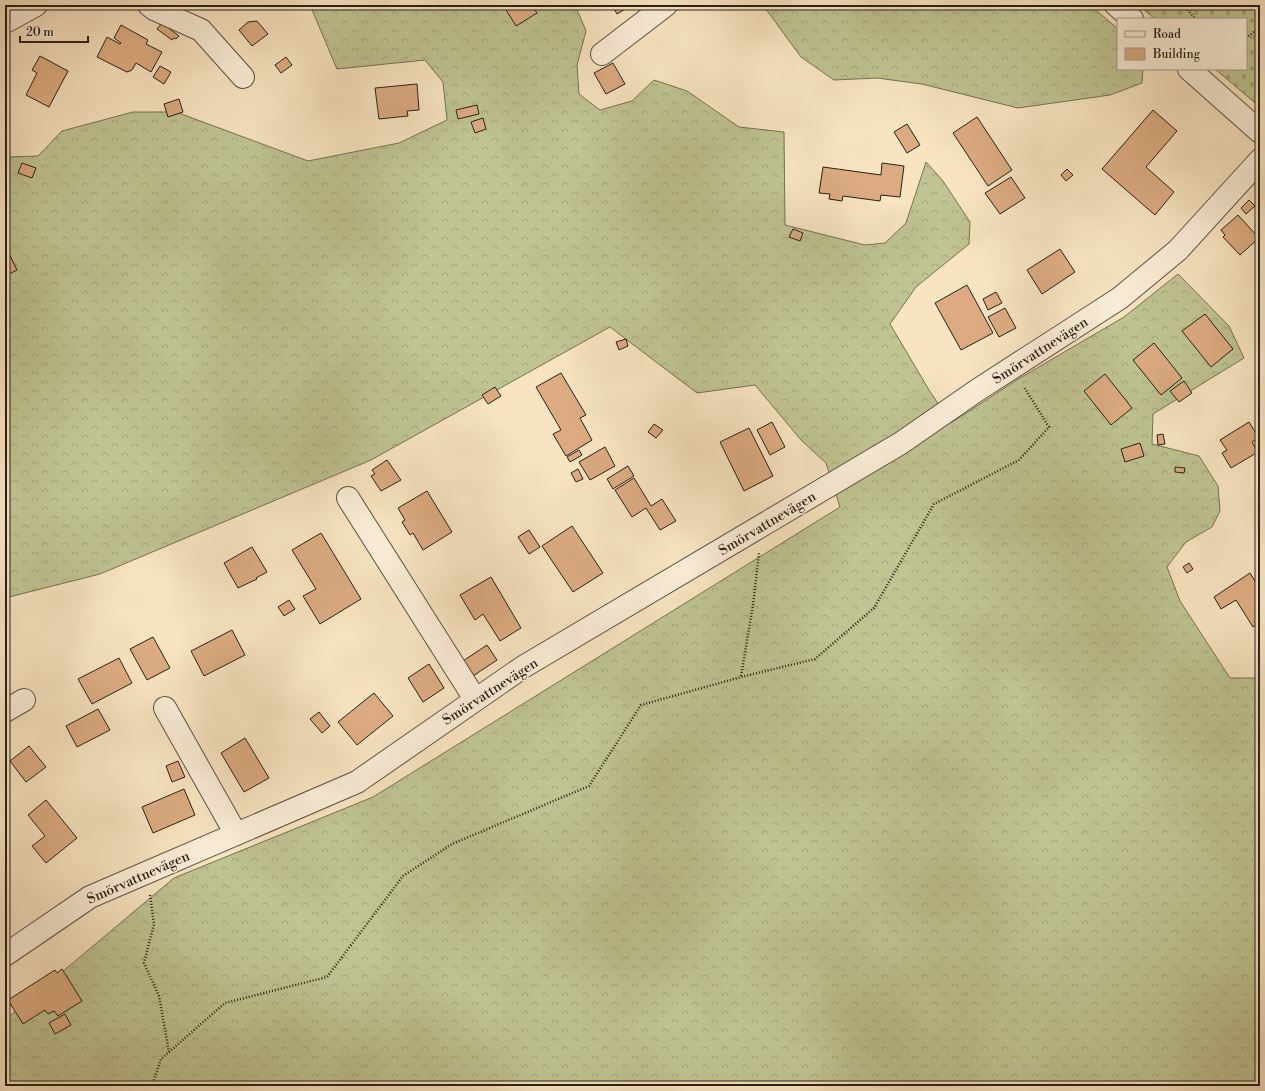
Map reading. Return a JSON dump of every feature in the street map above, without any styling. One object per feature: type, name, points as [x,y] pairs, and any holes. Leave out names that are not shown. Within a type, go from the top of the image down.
[{"type":"street","points":[[5,22],[36,5]]},
{"type":"street","points":[[149,5],[154,9],[201,30],[243,77]]},
{"type":"street","points":[[602,54],[666,5]]},
{"type":"street","points":[[1116,5],[1131,18]]},
{"type":"street","points":[[1190,70],[1260,132]]},
{"type":"street","name":"Smörvattnevägen","points":[[5,955],[90,897],[357,782],[475,699],[524,668],[901,443],[976,391],[1120,298],[1178,250],[1260,160]]},
{"type":"street","points":[[348,498],[475,699]]},
{"type":"street","points":[[5,711],[24,700]]},
{"type":"street","points":[[165,708],[236,834]]},
{"type":"path","points":[[1184,5],[1194,18]]},
{"type":"path","points":[[1247,37],[1260,27]]},
{"type":"path","points":[[152,1086],[161,1059],[225,1003],[327,977],[403,876],[452,844],[588,786],[641,705],[741,676],[815,659],[874,608],[934,504],[1019,460],[1049,427],[1012,368]]},
{"type":"path","points":[[741,676],[753,605],[762,526]]},
{"type":"path","points":[[147,872],[154,924],[144,963],[159,996],[169,1052]]},
{"type":"green space","points":[[310,5],[538,5],[539,10],[552,5],[575,5],[586,31],[577,65],[579,94],[600,110],[632,101],[654,80],[687,91],[739,127],[784,132],[785,225],[865,245],[885,243],[906,223],[926,162],[943,181],[970,222],[969,244],[916,287],[890,324],[929,390],[951,423],[1020,378],[1124,317],[1178,274],[1229,326],[1244,358],[1153,414],[1152,444],[1199,456],[1218,486],[1220,511],[1212,527],[1186,542],[1167,567],[1180,601],[1230,678],[1260,678],[1260,1086],[5,1086],[5,1020],[174,878],[373,797],[840,507],[826,463],[801,440],[755,385],[697,393],[610,327],[371,460],[100,574],[5,598],[5,157],[38,156],[62,131],[133,112],[176,112],[308,161],[399,143],[447,120],[443,82],[425,60],[337,69]]},
{"type":"green space","points":[[763,5],[1090,5],[1117,28],[1117,70],[1143,70],[1142,83],[1110,95],[1018,108],[922,84],[877,78],[834,80],[801,57]]},
{"type":"green space","points":[[1138,5],[1260,5],[1260,107],[1216,70],[1247,70],[1247,18],[1154,18]]},
{"type":"building","points":[[503,5],[532,5],[537,13],[516,26]]},
{"type":"building","points":[[612,5],[632,5],[617,14]]},
{"type":"building","points":[[257,21],[268,34],[252,46],[239,30],[248,22]]},
{"type":"building","points":[[162,23],[179,36],[172,40],[157,29]]},
{"type":"building","points":[[121,25],[148,40],[146,44],[162,52],[151,72],[136,63],[132,70],[127,72],[97,57],[107,37],[120,44],[121,43],[114,38]]},
{"type":"building","points":[[40,56],[68,71],[49,107],[26,95],[37,73],[32,70]]},
{"type":"building","points":[[286,57],[292,65],[281,73],[275,65]]},
{"type":"building","points":[[613,63],[625,84],[606,94],[594,73]]},
{"type":"building","points":[[160,66],[171,72],[164,84],[153,77]]},
{"type":"building","points":[[417,84],[419,110],[407,111],[408,116],[379,119],[375,88]]},
{"type":"building","points":[[179,99],[183,112],[168,117],[164,104]]},
{"type":"building","points":[[477,105],[479,114],[458,119],[456,110]]},
{"type":"building","points":[[1153,110],[1177,131],[1146,167],[1174,192],[1155,215],[1102,169]]},
{"type":"building","points":[[977,117],[1012,170],[988,186],[953,133]]},
{"type":"building","points":[[483,118],[486,129],[475,133],[471,122]]},
{"type":"building","points":[[907,124],[920,145],[907,153],[894,132]]},
{"type":"building","points":[[22,163],[36,168],[32,178],[18,173]]},
{"type":"building","points":[[882,163],[904,166],[900,197],[881,195],[880,201],[843,196],[842,201],[829,199],[830,194],[819,193],[823,167],[881,175]]},
{"type":"building","points":[[1067,169],[1073,175],[1066,181],[1061,175]]},
{"type":"building","points":[[1011,177],[1025,198],[1000,214],[985,193]]},
{"type":"building","points":[[1249,200],[1255,206],[1246,214],[1241,208]]},
{"type":"building","points":[[1238,215],[1259,238],[1240,255],[1223,237],[1225,235],[1221,230]]},
{"type":"building","points":[[793,229],[803,233],[800,241],[789,237]]},
{"type":"building","points":[[5,247],[17,270],[5,276]]},
{"type":"building","points":[[1060,249],[1075,272],[1042,294],[1027,270]]},
{"type":"building","points":[[967,285],[993,333],[961,350],[935,303]]},
{"type":"building","points":[[996,292],[1002,303],[988,310],[983,299]]},
{"type":"building","points":[[1005,308],[1016,328],[999,337],[988,317]]},
{"type":"building","points":[[1205,314],[1233,349],[1211,367],[1182,331]]},
{"type":"building","points":[[626,339],[628,346],[619,350],[616,342]]},
{"type":"building","points":[[1154,343],[1182,378],[1161,395],[1133,360]]},
{"type":"building","points":[[561,373],[586,415],[580,418],[592,440],[566,456],[553,434],[561,430],[536,387]]},
{"type":"building","points":[[1105,374],[1132,408],[1111,425],[1084,391]]},
{"type":"building","points":[[1184,381],[1192,393],[1179,402],[1170,391]]},
{"type":"building","points":[[495,387],[501,396],[488,404],[482,395]]},
{"type":"building","points":[[772,422],[785,447],[770,455],[757,430]]},
{"type":"building","points":[[1249,422],[1259,438],[1252,442],[1258,452],[1231,468],[1222,453],[1227,450],[1220,440]]},
{"type":"building","points":[[654,424],[663,430],[656,438],[648,432]]},
{"type":"building","points":[[749,428],[773,476],[744,491],[720,442]]},
{"type":"building","points":[[1163,434],[1165,444],[1158,445],[1157,435]]},
{"type":"building","points":[[1140,443],[1144,456],[1125,462],[1121,449]]},
{"type":"building","points":[[605,447],[615,466],[590,480],[579,462]]},
{"type":"building","points":[[579,450],[582,455],[570,462],[567,457]]},
{"type":"building","points":[[387,460],[401,480],[381,491],[371,476],[375,474],[372,470]]},
{"type":"building","points":[[628,466],[634,476],[613,489],[607,479]]},
{"type":"building","points":[[1175,467],[1185,468],[1184,473],[1175,472]]},
{"type":"building","points":[[578,469],[583,479],[576,482],[571,473]]},
{"type":"building","points":[[634,478],[651,506],[662,499],[676,521],[660,530],[646,508],[632,517],[615,490]]},
{"type":"building","points":[[427,491],[452,532],[423,550],[413,533],[410,535],[402,522],[405,520],[398,508]]},
{"type":"building","points":[[572,526],[603,573],[573,592],[542,546]]},
{"type":"building","points":[[529,530],[540,547],[529,554],[518,537]]},
{"type":"building","points":[[321,533],[361,599],[320,624],[303,596],[316,589],[292,550]]},
{"type":"building","points":[[252,547],[267,572],[256,578],[257,579],[238,588],[224,563]]},
{"type":"building","points":[[1189,563],[1193,569],[1187,573],[1183,567]]},
{"type":"building","points":[[1250,573],[1260,589],[1260,622],[1253,627],[1236,600],[1221,609],[1214,597]]},
{"type":"building","points":[[491,577],[521,628],[500,641],[483,614],[475,620],[460,595]]},
{"type":"building","points":[[289,600],[295,609],[284,616],[278,607]]},
{"type":"building","points":[[232,630],[245,655],[204,676],[191,651]]},
{"type":"building","points":[[153,637],[170,668],[147,680],[130,649]]},
{"type":"building","points":[[487,645],[497,660],[473,676],[463,661]]},
{"type":"building","points":[[119,658],[132,683],[92,704],[78,679]]},
{"type":"building","points":[[429,664],[444,688],[423,702],[408,678]]},
{"type":"building","points":[[374,693],[393,716],[357,745],[338,722]]},
{"type":"building","points":[[98,709],[110,730],[77,747],[66,726]]},
{"type":"building","points":[[319,712],[330,726],[322,733],[310,719]]},
{"type":"building","points":[[245,738],[269,778],[244,792],[221,753]]},
{"type":"building","points":[[29,746],[46,767],[26,782],[10,761]]},
{"type":"building","points":[[178,761],[185,777],[172,782],[166,766]]},
{"type":"building","points":[[184,789],[195,815],[153,833],[142,807]]},
{"type":"building","points":[[46,800],[77,838],[46,863],[32,846],[45,836],[28,815]]},
{"type":"building","points":[[62,969],[82,1001],[58,1016],[54,1011],[48,1014],[45,1010],[23,1024],[8,1000],[55,970],[57,973]]},
{"type":"building","points":[[65,1014],[71,1025],[55,1034],[49,1023]]}]
